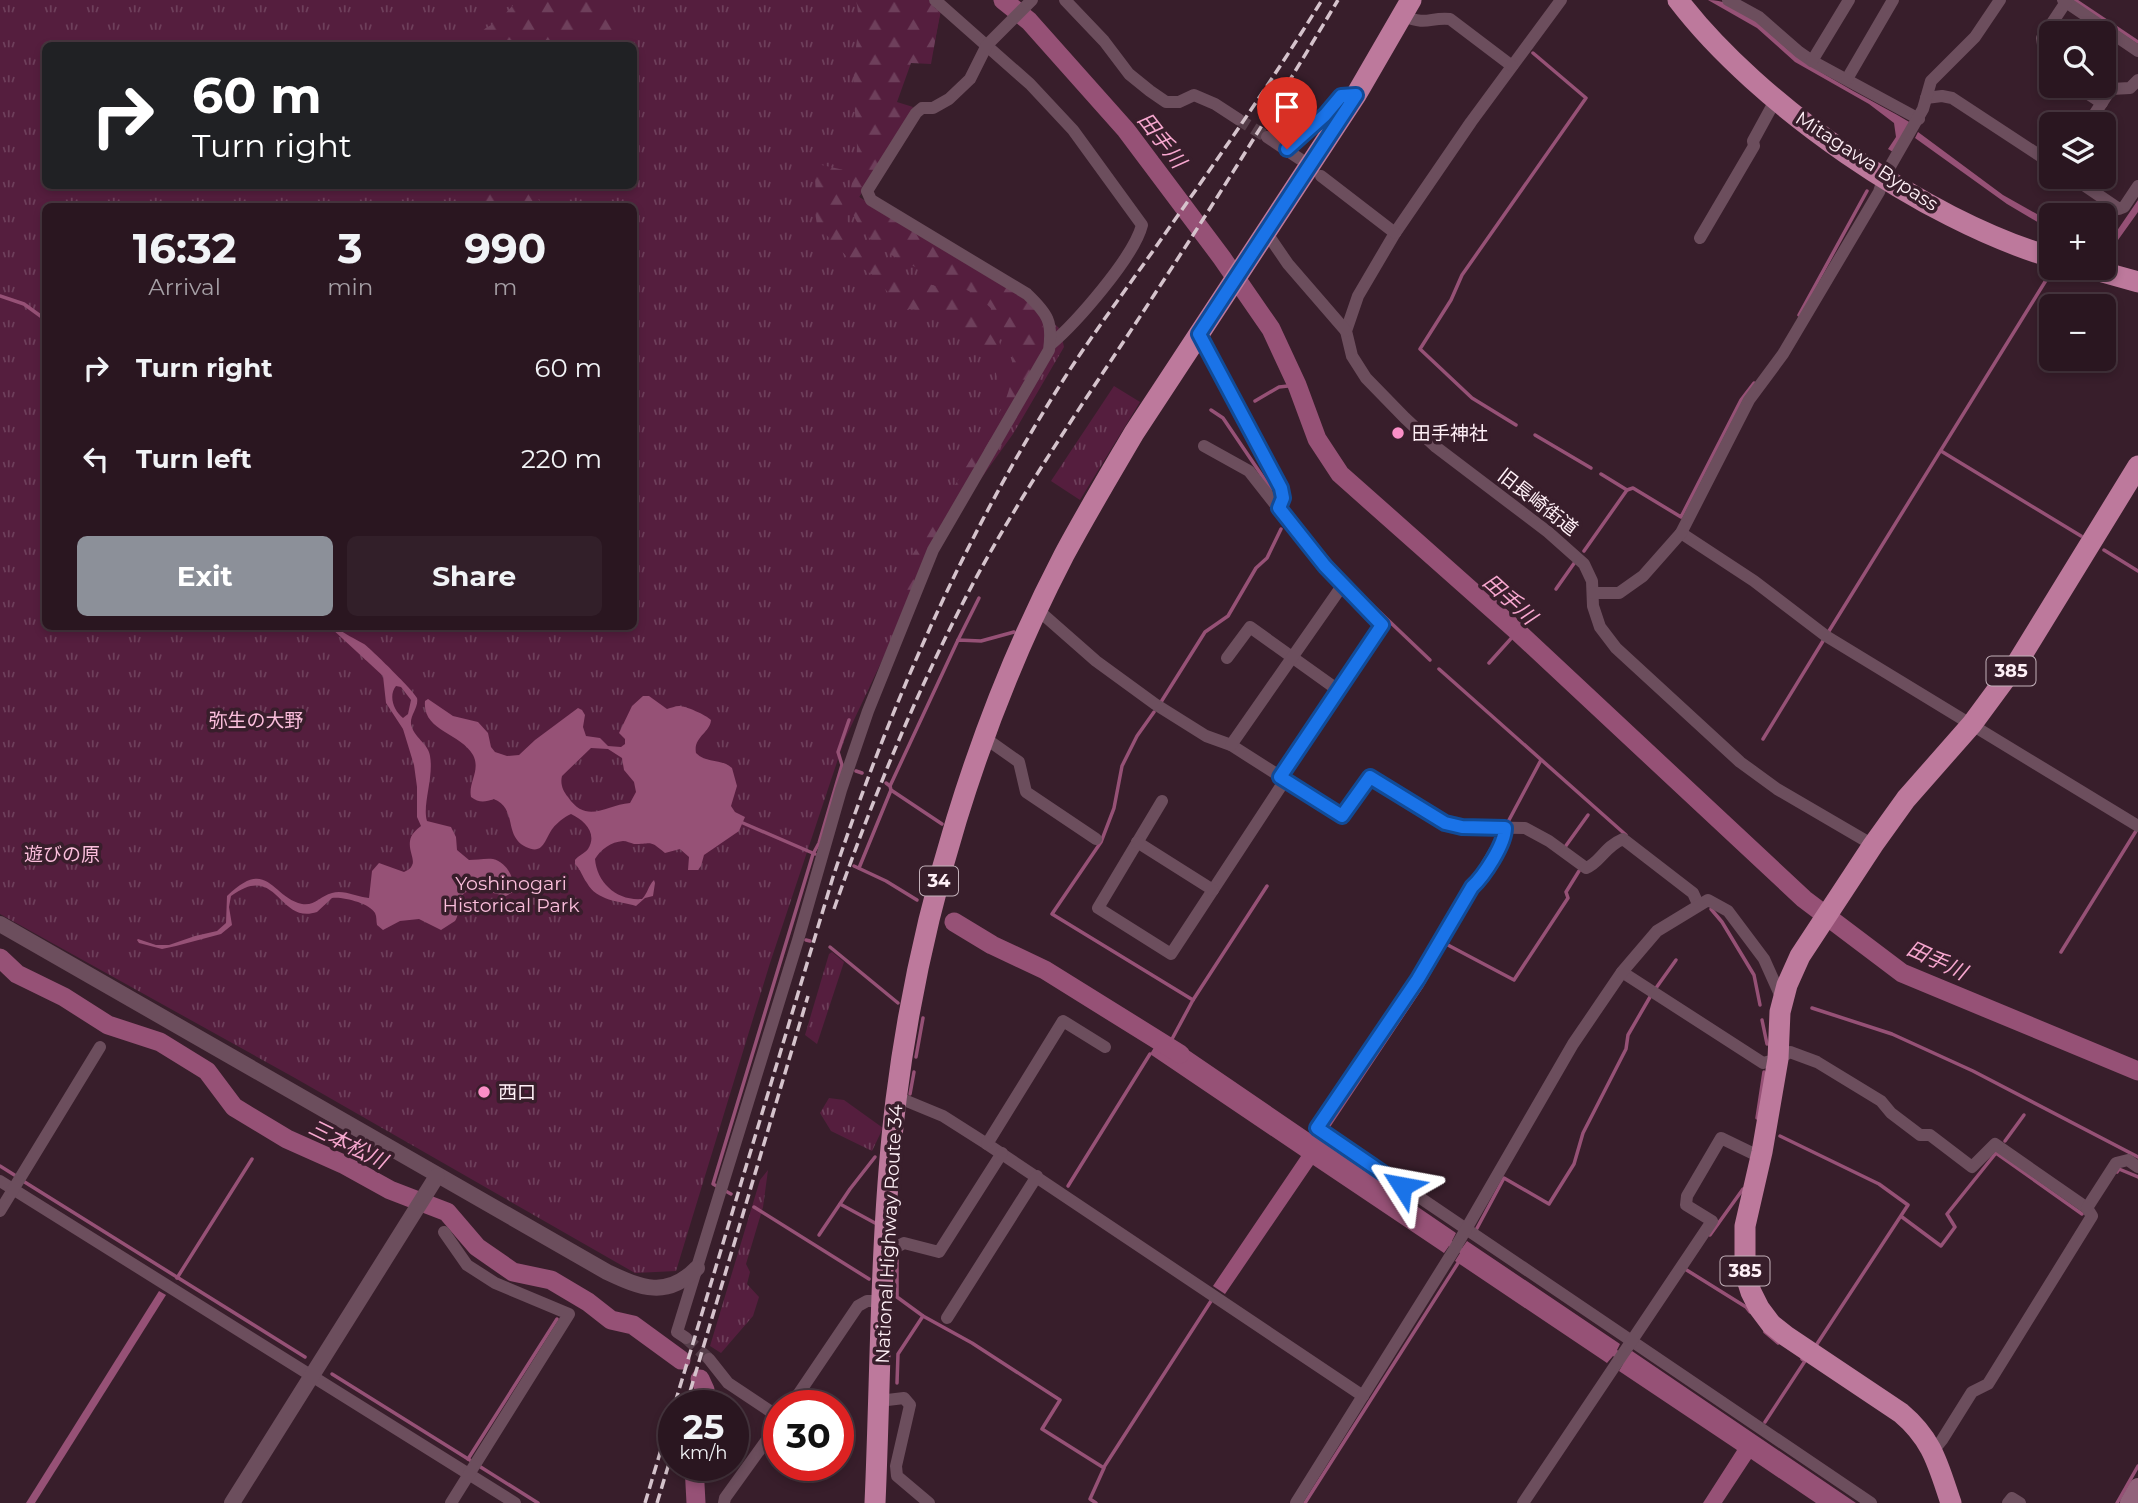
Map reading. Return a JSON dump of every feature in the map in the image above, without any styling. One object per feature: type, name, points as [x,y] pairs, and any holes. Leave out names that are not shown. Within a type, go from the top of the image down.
[{"type":"highway","name":"Mitagawa Bypass","points":[[1684,2],[1757,83],[1818,134],[1884,177],[1963,223],[2039,252]]},
{"type":"highway","name":"National Highway Route 34","points":[[875,1503],[884,1254],[897,1097],[933,903],[985,738],[1038,610],[1063,557],[1104,483],[1356,95],[1407,8]]},
{"type":"highway","points":[[2116,276],[2138,282]]},
{"type":"highway","name":"385","points":[[1951,1503],[1933,1451],[1918,1427],[1772,1324],[1759,1308],[1745,1273],[1745,1226],[1762,1152],[1778,1059],[1783,1002],[1787,985],[1800,956],[1867,853],[1906,799],[1972,724],[2017,663],[2138,466]]},
{"type":"main road","points":[[2129,1503],[2138,1487]]},
{"type":"street","points":[[935,0],[1030,84],[1073,130],[1142,225],[1140,234],[1109,280],[1068,330],[1050,345]]},
{"type":"street","points":[[1065,0],[1104,41],[1129,74],[1150,91],[1166,102],[1179,103],[1195,95],[1238,119]]},
{"type":"street","points":[[1346,331],[1358,296],[1395,233],[1511,66],[1561,0]]},
{"type":"street","points":[[1728,0],[1759,17],[1812,61],[1919,119]]},
{"type":"street","points":[[1812,61],[1849,0]]},
{"type":"street","points":[[1847,79],[1893,0]]},
{"type":"street","points":[[1593,593],[1619,593],[1643,576],[1681,533],[1749,400],[1783,354],[1880,192],[1884,177],[1919,119],[1931,81],[1975,37],[2000,0]]},
{"type":"street","points":[[686,1338],[677,1332],[799,940],[841,790],[868,711],[933,550],[1049,351],[1050,345],[1052,329],[1044,310],[1027,294],[871,200],[867,191],[916,113],[922,108],[933,108],[949,99],[970,79],[987,45],[1031,1]]},
{"type":"street","points":[[2052,21],[2064,1],[2138,51]]},
{"type":"street","points":[[1407,8],[1416,21],[1450,19],[1511,66]]},
{"type":"street","points":[[2096,112],[2111,89],[2130,88],[2138,80]]},
{"type":"street","points":[[1287,149],[1325,115],[1341,96],[1356,95]]},
{"type":"street","points":[[1926,98],[1952,98],[2039,155]]},
{"type":"street","points":[[2094,98],[2102,103]]},
{"type":"street","points":[[1700,238],[1754,146],[1753,141],[1776,99]]},
{"type":"street","points":[[1267,137],[1300,159]]},
{"type":"street","points":[[1321,176],[1395,233]]},
{"type":"street","points":[[2090,189],[2119,209],[2138,186]]},
{"type":"street","points":[[1266,232],[1288,264],[1346,331]]},
{"type":"street","points":[[1204,326],[1281,488],[1283,498],[1279,508]]},
{"type":"street","name":"旧長崎街道","points":[[1346,331],[1352,356],[1366,378],[1436,447],[1548,532],[1584,564],[1592,581],[1593,606],[1600,627],[1616,648],[1740,762],[1867,853]]},
{"type":"street","points":[[1162,801],[1098,908],[1171,954],[1382,625],[1342,586],[1250,471],[1204,446]]},
{"type":"street","points":[[1681,533],[1754,581],[1826,636],[2138,826]]},
{"type":"street","points":[[1231,745],[1342,586]]},
{"type":"street","points":[[1038,610],[1096,661],[1155,704],[1206,736],[1231,745],[1342,816],[1370,777],[1445,823],[1462,827],[1525,828],[1587,868],[1593,866],[1610,845],[1623,839],[1693,893],[1698,904]]},
{"type":"street","points":[[1227,658],[1250,627],[1338,690]]},
{"type":"street","points":[[985,738],[1020,762],[1026,792],[1096,839]]},
{"type":"street","points":[[1505,828],[1505,837],[1418,979],[1317,1128],[1466,1230],[1624,1352],[1871,1503]]},
{"type":"street","points":[[1138,842],[1213,890]]},
{"type":"street","points":[[1296,1503],[1456,1247],[1573,1044],[1622,972],[1657,931],[1708,900],[1728,911],[1764,960],[1783,1002]]},
{"type":"street","points":[[0,923],[434,1182],[640,1287],[670,1286],[683,1282],[697,1268]]},
{"type":"street","points":[[1622,972],[1763,1063],[1790,1052],[1817,1062],[1881,1101],[1891,1113],[1920,1135],[1930,1135],[1972,1167],[1995,1144],[2087,1208],[2092,1216],[1988,1384],[1972,1392],[1933,1451]]},
{"type":"street","points":[[987,1144],[1063,1021],[1105,1047]]},
{"type":"street","points":[[0,1211],[100,1047]]},
{"type":"street","points":[[897,1097],[943,1116],[1002,1153],[1363,1396]]},
{"type":"street","points":[[1523,1503],[1712,1222],[1686,1205],[1687,1196],[1721,1138],[1752,1153],[1762,1152]]},
{"type":"street","points":[[884,1254],[904,1243],[939,1251],[1002,1153]]},
{"type":"street","points":[[2087,1208],[2116,1163],[2127,1160],[2138,1167]]},
{"type":"street","points":[[947,1318],[1037,1176]]},
{"type":"street","points":[[0,1181],[18,1182],[311,1377],[473,1467],[515,1503]]},
{"type":"street","points":[[232,1503],[409,1213],[434,1182]]},
{"type":"street","points":[[444,1232],[467,1265],[495,1283],[569,1314],[451,1503]]},
{"type":"street","points":[[801,1390],[858,1306],[867,1301],[882,1301]]},
{"type":"street","points":[[709,1359],[728,1383],[763,1406]]},
{"type":"street","points":[[879,1401],[904,1398],[910,1405],[896,1466],[897,1476],[929,1503]]},
{"type":"street","points":[[724,1503],[725,1497],[763,1445]]},
{"type":"street","points":[[2008,1503],[2012,1499],[2020,1503]]},
{"type":"green space","name":"Yoshinogari Historical Park","points":[[0,0],[943,0],[933,51],[910,52],[887,109],[904,125],[859,197],[1029,301],[1060,329],[1064,347],[1013,434],[967,498],[921,578],[844,741],[770,963],[676,1271],[635,1273],[295,1078],[0,914]]},
{"type":"green space","points":[[518,0],[585,0],[599,3],[618,14],[631,16],[636,21],[626,34],[594,32],[574,42],[480,42],[474,35],[498,21]]},
{"type":"green space","points":[[856,0],[927,0],[940,13],[931,64],[911,63],[897,102],[913,107],[859,197],[1029,301],[1044,328],[1040,358],[928,548],[909,597],[905,598],[897,580],[1002,408],[1011,382],[1013,364],[1008,336],[996,314],[979,298],[960,286],[894,257],[875,243],[854,215],[850,197],[857,148],[854,78],[858,27]]},
{"type":"green space","points":[[817,164],[844,170],[842,191],[849,225],[871,252],[903,272],[965,298],[987,318],[1000,342],[1003,371],[1000,386],[993,365],[966,335],[940,318],[914,310],[903,310],[874,276],[850,260],[817,225],[814,205]]},
{"type":"green space","points":[[461,189],[530,189],[541,203],[475,203]]},
{"type":"green space","points":[[1114,386],[1140,402],[1080,500],[1051,481]]},
{"type":"green space","points":[[832,952],[844,962],[817,1044],[805,1035],[829,954]]},
{"type":"green space","points":[[829,1098],[844,1100],[883,1128],[872,1151],[831,1131],[820,1113]]},
{"type":"green space","points":[[768,1170],[763,1207],[746,1264],[750,1272],[747,1284],[759,1297],[753,1316],[721,1353],[710,1346],[760,1180]]},
{"type":"shaded area","points":[[1708,0],[1734,6],[1811,66],[1911,123],[1893,152],[1888,149],[1896,137],[1894,123],[1869,104],[1795,62],[1757,28]]},
{"type":"shaded area","points":[[1918,132],[2003,195],[2039,215],[2039,223],[2007,204],[1915,138]]},
{"type":"shaded area","points":[[2138,200],[2138,212],[2116,243],[2116,232]]},
{"type":"shaded area","points":[[333,630],[341,630],[364,644],[417,698],[412,729],[429,752],[431,764],[427,821],[451,827],[456,837],[457,850],[469,860],[493,859],[502,864],[512,877],[513,892],[506,896],[477,890],[465,893],[458,905],[455,921],[441,930],[419,919],[400,921],[383,930],[377,925],[376,914],[372,909],[355,901],[332,898],[317,912],[304,914],[294,910],[269,889],[247,887],[231,896],[229,907],[232,925],[221,934],[162,949],[139,943],[138,939],[156,945],[169,945],[217,931],[226,923],[227,896],[252,879],[268,882],[292,900],[307,904],[336,892],[369,898],[372,871],[379,863],[404,872],[409,869],[413,863],[411,839],[421,826],[417,817],[414,765],[403,729],[386,703],[383,676]],"holes":[[[396,686],[401,687],[411,700],[408,714],[403,718],[392,699]]]},
{"type":"shaded area","points":[[643,696],[649,696],[667,709],[682,706],[711,720],[697,743],[696,753],[732,768],[737,786],[731,806],[735,812],[745,817],[739,831],[704,855],[698,870],[688,870],[689,857],[680,849],[665,853],[653,844],[623,841],[603,849],[595,859],[597,868],[604,883],[617,894],[642,899],[654,880],[653,896],[645,898],[636,906],[602,897],[591,889],[575,864],[575,860],[591,843],[590,832],[585,823],[576,817],[571,814],[563,818],[540,848],[532,849],[519,842],[501,803],[494,799],[482,801],[471,797],[476,766],[473,755],[430,719],[425,701],[428,699],[453,716],[478,722],[488,733],[495,752],[507,756],[519,755],[578,708],[585,715],[583,727],[586,736],[600,738],[608,746],[621,747],[625,744],[625,739],[619,733],[632,706]],"holes":[[[591,748],[608,749],[622,758],[624,770],[634,782],[636,792],[630,803],[597,811],[582,810],[565,792],[562,776]]]},
{"type":"shaded area","points":[[1172,1039],[1456,1233],[1452,1241],[1462,1248],[1467,1241],[1620,1344],[1617,1350],[1627,1357],[1632,1351],[1856,1503],[1816,1503],[1751,1459],[1722,1503],[1703,1503],[1737,1450],[1619,1371],[1623,1364],[1613,1356],[1607,1363],[1455,1261],[1460,1253],[1449,1246],[1444,1253],[1313,1165],[1225,1294],[1213,1286],[1301,1156],[1150,1054],[1158,1041]]},
{"type":"shaded area","points":[[159,1291],[166,1295],[35,1503],[26,1503]]},
{"type":"waterway","name":"田手川","points":[[1003,0],[1029,21],[1126,130],[1222,258],[1271,329],[1297,385],[1317,439],[1340,474],[1518,632],[1804,899],[1902,973],[2138,1071]]},
{"type":"waterway","points":[[2075,0],[2138,42]]},
{"type":"waterway","points":[[1516,425],[1472,398],[1420,349],[1451,300],[1462,275],[1586,98],[1533,53]]},
{"type":"waterway","points":[[1799,315],[1867,191]]},
{"type":"waterway","points":[[1829,631],[2046,280]]},
{"type":"waterway","points":[[0,296],[24,304],[42,317]]},
{"type":"waterway","points":[[1601,474],[1627,490],[1633,488],[1681,517],[1741,400],[1754,383]]},
{"type":"waterway","points":[[1255,401],[1279,387],[1297,385]]},
{"type":"waterway","points":[[1211,410],[1223,418],[1271,489]]},
{"type":"waterway","points":[[1535,435],[1591,468]]},
{"type":"waterway","points":[[1941,451],[2081,536]]},
{"type":"waterway","points":[[1584,551],[1627,490]]},
{"type":"waterway","points":[[1297,523],[1348,582],[1430,660]]},
{"type":"waterway","points":[[1161,702],[1205,632],[1228,616],[1256,568],[1267,558],[1281,529]]},
{"type":"waterway","points":[[2104,550],[2138,571]]},
{"type":"waterway","points":[[1556,589],[1575,562]]},
{"type":"waterway","points":[[958,640],[979,598]]},
{"type":"waterway","points":[[1489,663],[1534,613]]},
{"type":"waterway","points":[[890,786],[958,640],[981,641],[1014,632]]},
{"type":"waterway","points":[[1763,739],[1823,641]]},
{"type":"waterway","points":[[1439,669],[1626,835]]},
{"type":"waterway","points":[[1154,712],[1137,736],[1122,766],[1114,808],[1101,842],[1052,914],[1193,1000]]},
{"type":"waterway","points":[[731,1194],[713,1184],[842,765],[838,752],[849,720]]},
{"type":"waterway","points":[[1509,820],[1541,760]]},
{"type":"waterway","points":[[856,771],[862,773]]},
{"type":"waterway","points":[[886,783],[891,790],[942,824]]},
{"type":"waterway","points":[[859,868],[891,790]]},
{"type":"waterway","points":[[1565,847],[1588,815]]},
{"type":"waterway","points":[[743,823],[815,854]]},
{"type":"waterway","points":[[2061,952],[2136,831]]},
{"type":"waterway","points":[[1480,868],[1494,844]]},
{"type":"waterway","points":[[854,866],[917,900]]},
{"type":"waterway","points":[[1328,1127],[1422,986],[1446,944],[1514,980],[1568,898],[1566,892],[1579,871]]},
{"type":"waterway","points":[[1172,1039],[1193,1000],[1267,886]]},
{"type":"waterway","points":[[1711,909],[1722,922],[1754,975],[1760,1005]]},
{"type":"waterway","points":[[954,922],[992,945],[1045,970],[1180,1054]]},
{"type":"waterway","points":[[1447,943],[1455,928]]},
{"type":"waterway","points":[[806,940],[810,941]]},
{"type":"waterway","points":[[830,947],[898,1003]]},
{"type":"waterway","name":"三本松川","points":[[0,958],[17,974],[64,997],[108,1025],[160,1042],[207,1071],[234,1107],[287,1139],[343,1164],[390,1190],[447,1212],[477,1247],[513,1272],[551,1280],[588,1302],[611,1320],[633,1325],[681,1360]]},
{"type":"waterway","points":[[1656,988],[1676,960]]},
{"type":"waterway","points":[[1476,1230],[1504,1178],[1549,1204],[1574,1164],[1583,1133],[1626,1049],[1628,1035],[1650,997]]},
{"type":"waterway","points":[[1812,1008],[1892,1034],[1973,1071],[2138,1157]]},
{"type":"waterway","points":[[916,1057],[923,1018]]},
{"type":"waterway","points":[[1762,1020],[1767,1044]]},
{"type":"waterway","points":[[1068,1186],[1150,1054]]},
{"type":"waterway","points":[[910,1094],[914,1072]]},
{"type":"waterway","points":[[1757,1118],[1764,1072]]},
{"type":"waterway","points":[[2005,1141],[2024,1115]]},
{"type":"waterway","points":[[1780,1136],[1879,1184],[1908,1205],[1815,1347]]},
{"type":"waterway","points":[[1902,1217],[1941,1246],[1955,1227],[1947,1214],[1996,1153],[2082,1214]]},
{"type":"waterway","points":[[819,1235],[875,1157]]},
{"type":"waterway","points":[[177,1278],[252,1159]]},
{"type":"waterway","points":[[0,1166],[16,1176]]},
{"type":"waterway","points":[[2117,1172],[2119,1169],[2138,1177]]},
{"type":"waterway","points":[[23,1181],[305,1357]]},
{"type":"waterway","points":[[1710,1235],[1743,1189]]},
{"type":"waterway","points":[[840,1204],[875,1223]]},
{"type":"waterway","points":[[754,1207],[869,1279]]},
{"type":"waterway","points":[[897,1255],[897,1297],[923,1316],[972,1343],[1060,1400],[1042,1429],[1104,1468],[1090,1499],[1096,1503]]},
{"type":"waterway","points":[[1305,1503],[1458,1263]]},
{"type":"waterway","points":[[1685,1269],[1750,1312]]},
{"type":"waterway","points":[[1104,1467],[1211,1301]]},
{"type":"waterway","points":[[897,1383],[898,1354],[923,1316]]},
{"type":"waterway","points":[[468,1459],[557,1319]]},
{"type":"waterway","points":[[1765,1332],[1778,1343]]},
{"type":"waterway","points":[[1765,1422],[1805,1361],[1802,1359]]},
{"type":"waterway","points":[[332,1374],[473,1462]]},
{"type":"waterway","name":"三本松川","points":[[700,1379],[705,1390]]},
{"type":"waterway","points":[[479,1466],[538,1503]]},
{"type":"waterway","points":[[2117,1503],[2138,1466]]},
{"type":"waterway","name":"三本松川","points":[[695,1481],[696,1503]]},
{"type":"tunnel","points":[[1238,119],[1267,137]]},
{"type":"tunnel","points":[[686,1338],[709,1359]]},
{"type":"railway","points":[[645,1503],[833,877],[881,745],[935,616],[998,491],[1069,371],[1247,115],[1322,0]]},
{"type":"railway","points":[[834,909],[912,709],[989,554],[1059,440],[1226,184],[1338,0]]},
{"type":"railway","points":[[690,1390],[808,996]]},
{"type":"railway","points":[[657,1503],[664,1481]]},
{"type":"place","name":"田手神社","points":[[1398,433]]},
{"type":"place","name":"西口","points":[[484,1092]]},
{"type":"route","points":[[1287,149],[1325,115],[1341,96],[1356,95],[1199,334],[1281,488],[1283,498],[1279,508],[1342,586],[1382,625],[1280,777],[1342,816],[1370,777],[1445,823],[1462,827],[1505,828],[1505,837],[1418,979],[1317,1128],[1402,1186]]},
{"type":"park label","name":"弥生の大野","points":[[256,720]]},
{"type":"park label","name":"遊びの原","points":[[62,854]]}]
